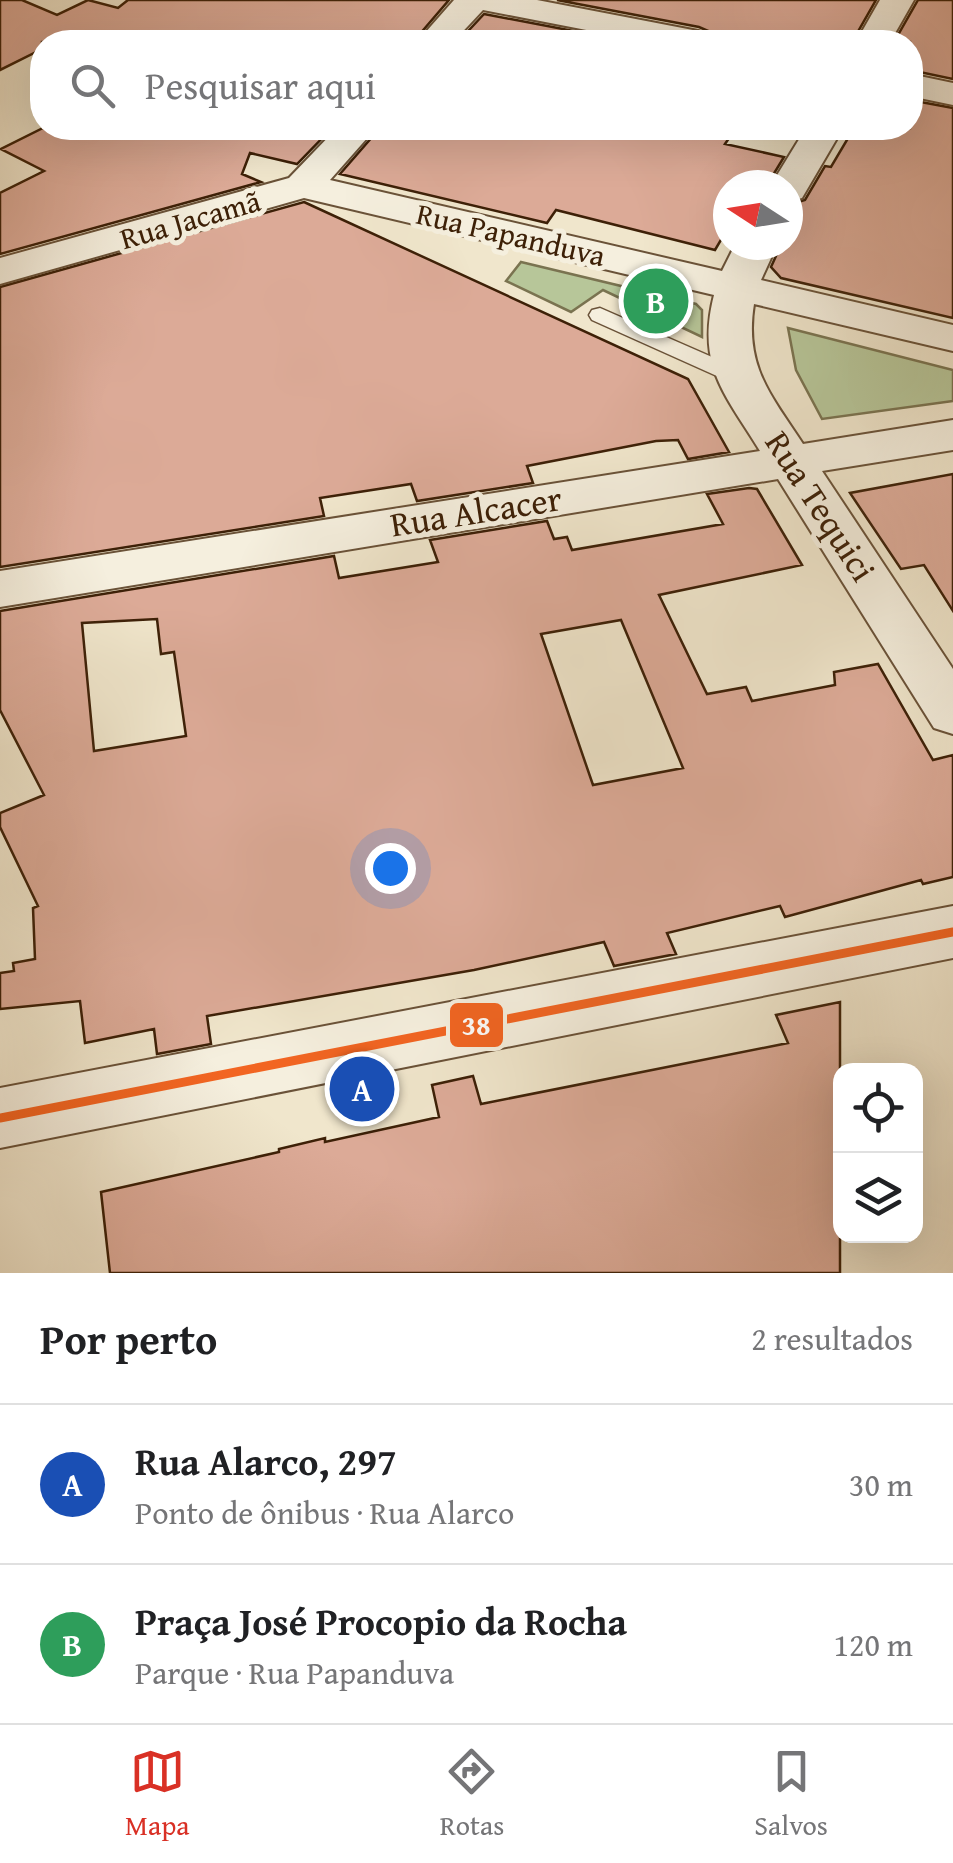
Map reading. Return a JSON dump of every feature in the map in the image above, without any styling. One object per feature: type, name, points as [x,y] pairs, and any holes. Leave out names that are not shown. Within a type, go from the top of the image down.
[{"type":"street","points":[[445,30],[473,0]]},
{"type":"street","points":[[485,0],[637,30]]},
{"type":"street","points":[[880,30],[897,0]]},
{"type":"street","points":[[923,88],[953,94]]},
{"type":"street","name":"Rua Jacamã","points":[[0,271],[303,186],[346,140]]},
{"type":"street","points":[[800,170],[817,140]]},
{"type":"street","name":"Rua Papanduva","points":[[303,186],[745,265],[953,338]]},
{"type":"street","name":"Rua Tequici","points":[[745,265],[730,356],[736,376],[953,714]]},
{"type":"street","name":"Rua Alcacer","points":[[0,589],[953,435]]},
{"type":"street","points":[[0,1118],[953,932]]},
{"type":"lane","name":"Rua Papanduva","points":[[600,315],[736,376]]},
{"type":"green space","points":[[521,262],[696,304],[702,310],[702,337],[603,290],[571,312],[506,281]]},
{"type":"green space","points":[[788,328],[953,370],[953,401],[822,419],[796,370]]},
{"type":"building","points":[[0,0],[22,0],[57,15],[88,0],[118,8],[128,0],[449,0],[423,30],[30,30],[30,55],[0,70]]},
{"type":"building","points":[[557,0],[876,0],[859,30],[699,27]]},
{"type":"building","points":[[918,0],[953,0],[953,79],[923,73],[923,30],[901,30]]},
{"type":"building","points":[[484,14],[568,30],[469,30]]},
{"type":"building","points":[[923,102],[953,108],[953,318],[781,278],[771,267],[774,260],[803,260],[803,201],[825,166],[831,167],[847,140],[923,140]]},
{"type":"building","points":[[30,134],[30,140],[320,140],[297,164],[250,153],[242,174],[261,182],[0,254],[0,193],[44,171],[1,149]]},
{"type":"building","points":[[370,140],[728,140],[725,144],[784,157],[776,170],[713,170],[713,249],[556,210],[547,223],[340,174]]},
{"type":"building","points":[[304,202],[688,379],[729,452],[688,459],[678,440],[656,441],[527,466],[533,483],[417,501],[411,484],[320,498],[324,516],[0,567],[0,287]]},
{"type":"building","points":[[953,474],[953,611],[924,565],[901,569],[850,493]]},
{"type":"building","points":[[757,489],[802,565],[659,595],[707,694],[746,687],[752,701],[835,685],[834,672],[878,664],[933,760],[953,755],[953,877],[923,884],[921,880],[785,917],[780,906],[667,933],[676,954],[614,966],[604,942],[474,970],[207,1016],[211,1044],[157,1054],[154,1029],[85,1043],[80,1001],[0,1009],[0,973],[14,971],[13,963],[35,959],[33,908],[38,906],[0,827],[0,813],[44,795],[0,710],[0,611],[334,556],[339,578],[438,562],[430,540],[547,521],[554,539],[567,537],[572,550],[723,524],[707,494]],"holes":[[[157,619],[161,654],[174,652],[186,736],[94,751],[82,623]],[[621,620],[683,768],[593,785],[541,634]]]},
{"type":"building","points":[[840,1002],[840,1063],[833,1063],[833,1243],[840,1243],[840,1273],[110,1273],[101,1192],[325,1138],[325,1142],[439,1117],[432,1085],[473,1076],[481,1104],[788,1043],[776,1015]]},
{"type":"transit line","name":"38","points":[[0,1118],[953,932]]},
{"type":"place","name":"Praça José Procopio da Rocha","points":[[656,301]]},
{"type":"place","name":"Rua Alarco, 297","points":[[362,1089]]}]
